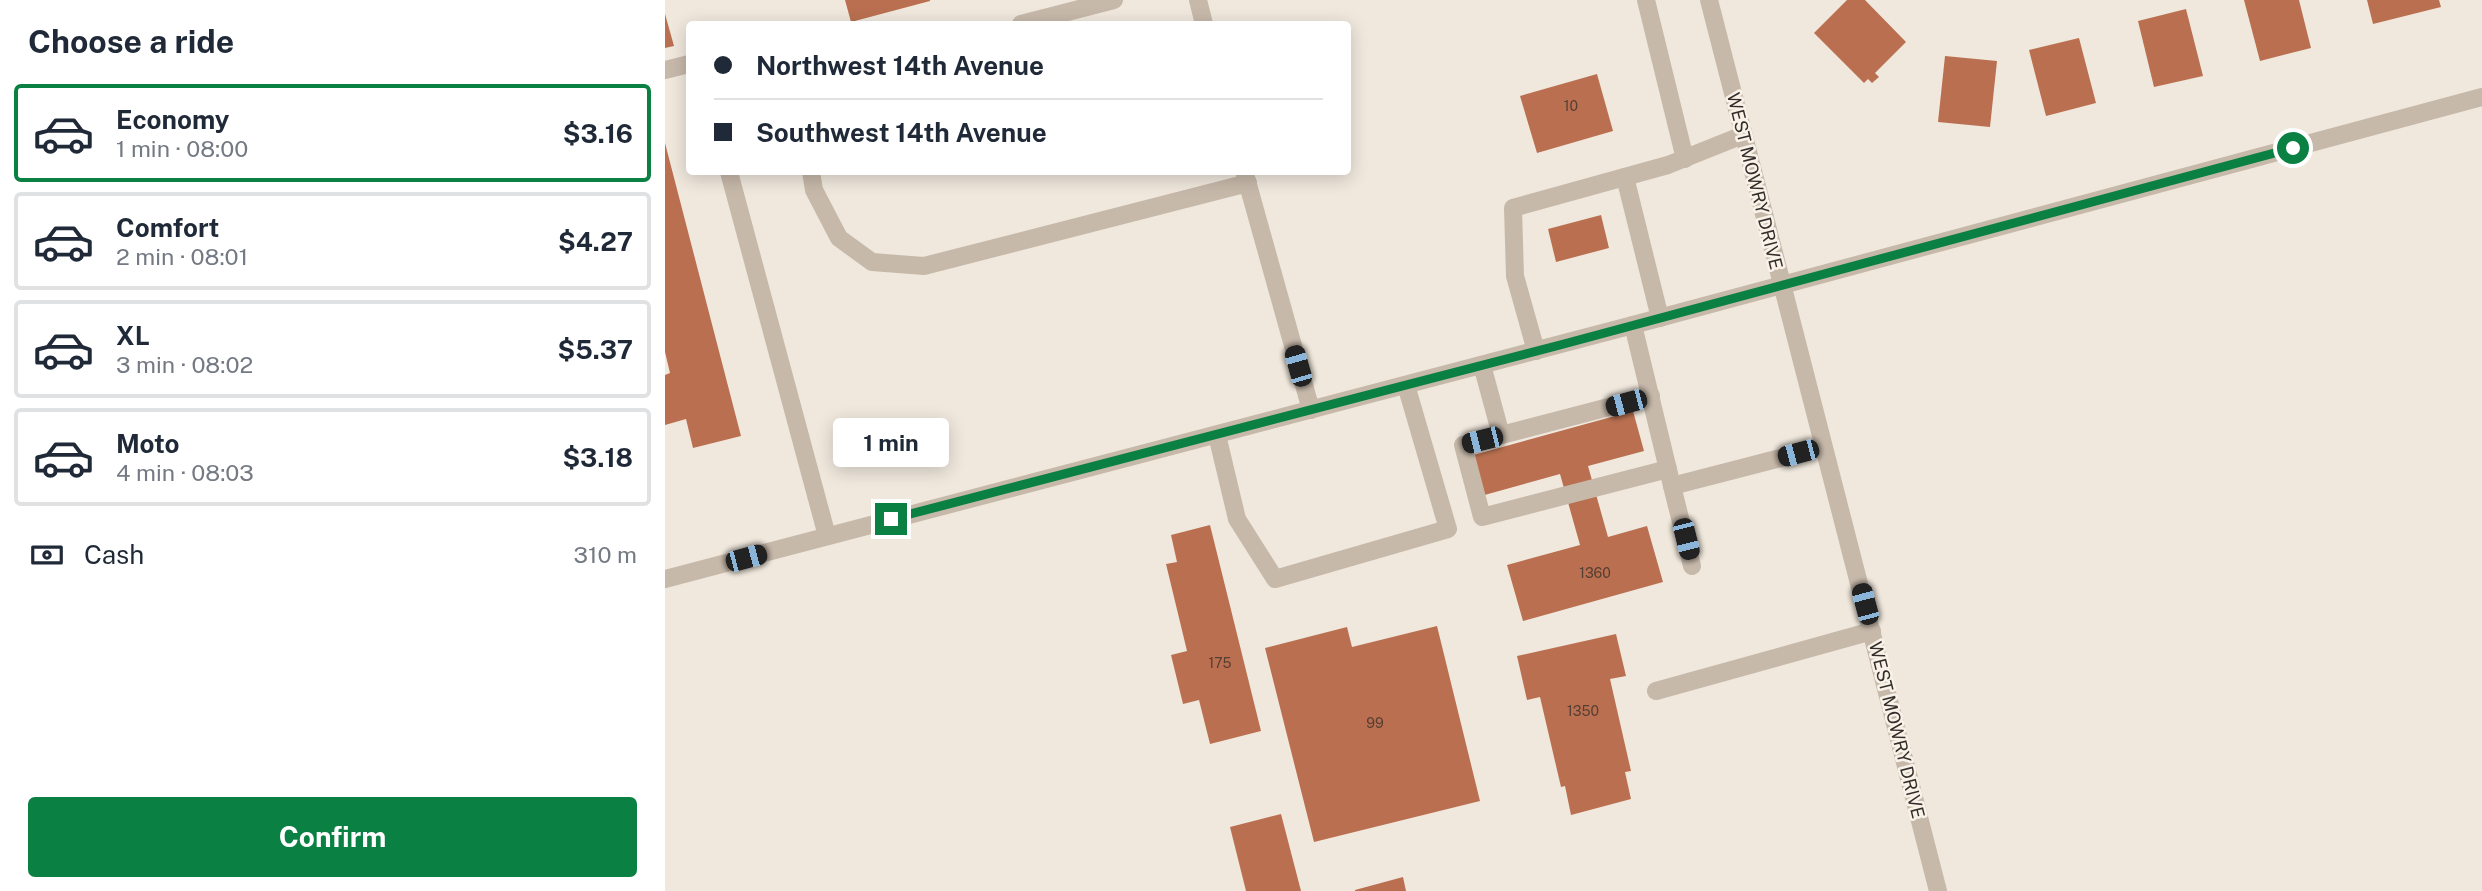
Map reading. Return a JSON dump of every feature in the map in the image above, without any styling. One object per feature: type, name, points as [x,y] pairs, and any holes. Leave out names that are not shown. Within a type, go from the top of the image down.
[{"type":"street","points":[[1033,21],[1114,0]]},
{"type":"street","points":[[1198,0],[1203,21]]},
{"type":"street","points":[[1646,0],[1685,159]]},
{"type":"street","name":"WEST MOWRY DRIVE","points":[[1709,0],[1938,891]]},
{"type":"street","points":[[665,70],[686,65]]},
{"type":"street","points":[[665,579],[1536,351],[2482,97]]},
{"type":"street","points":[[1536,351],[1515,276],[1513,208],[1685,159],[1743,135]]},
{"type":"street","points":[[730,175],[827,536]]},
{"type":"street","points":[[812,175],[814,190],[839,238],[872,262],[924,266],[1246,177],[1311,410]]},
{"type":"street","points":[[1625,177],[1660,318]]},
{"type":"street","points":[[1633,325],[1692,566]]},
{"type":"street","points":[[1482,365],[1501,435]]},
{"type":"street","points":[[1217,435],[1237,519],[1275,579],[1448,529],[1406,385]]},
{"type":"street","points":[[1651,396],[1463,445],[1482,517],[1823,447]]},
{"type":"street","points":[[1655,691],[1872,631]]},
{"type":"building","points":[[845,0],[930,0],[855,21],[851,21]]},
{"type":"building","points":[[1847,0],[1865,0],[1906,42],[1875,73],[1879,77],[1872,83],[1868,79],[1864,83],[1814,33]]},
{"type":"building","points":[[2244,0],[2299,0],[2311,48],[2260,61]]},
{"type":"building","points":[[2367,0],[2439,0],[2441,7],[2373,24]]},
{"type":"building","points":[[2186,9],[2203,76],[2154,87],[2138,21]]},
{"type":"building","points":[[665,14],[674,46],[665,48]]},
{"type":"building","points":[[2079,38],[2096,103],[2046,116],[2029,50]]},
{"type":"building","points":[[1945,56],[1997,61],[1990,127],[1938,122]]},
{"type":"building","points":[[1597,74],[1613,131],[1537,153],[1520,96]]},
{"type":"building","points":[[665,143],[741,436],[693,448],[686,419],[665,425],[665,375],[670,373],[665,352]]},
{"type":"building","points":[[1601,215],[1609,248],[1556,262],[1548,229]]},
{"type":"building","points":[[1633,411],[1644,451],[1588,466],[1608,537],[1647,526],[1663,582],[1523,621],[1507,565],[1580,545],[1560,474],[1481,496],[1470,456]]},
{"type":"building","points":[[1210,525],[1261,731],[1210,744],[1199,700],[1183,704],[1171,655],[1187,651],[1166,564],[1177,562],[1171,535]]},
{"type":"building","points":[[1437,626],[1480,801],[1314,842],[1265,648],[1347,627],[1352,647]]},
{"type":"building","points":[[1616,634],[1626,676],[1610,679],[1631,771],[1625,772],[1631,799],[1571,815],[1565,786],[1561,787],[1540,697],[1527,700],[1517,656]]},
{"type":"building","points":[[1281,814],[1301,891],[1246,891],[1230,827]]},
{"type":"building","points":[[1403,877],[1406,891],[1355,891],[1355,890]]},
{"type":"route","points":[[891,519],[1560,345],[2293,148]]}]
